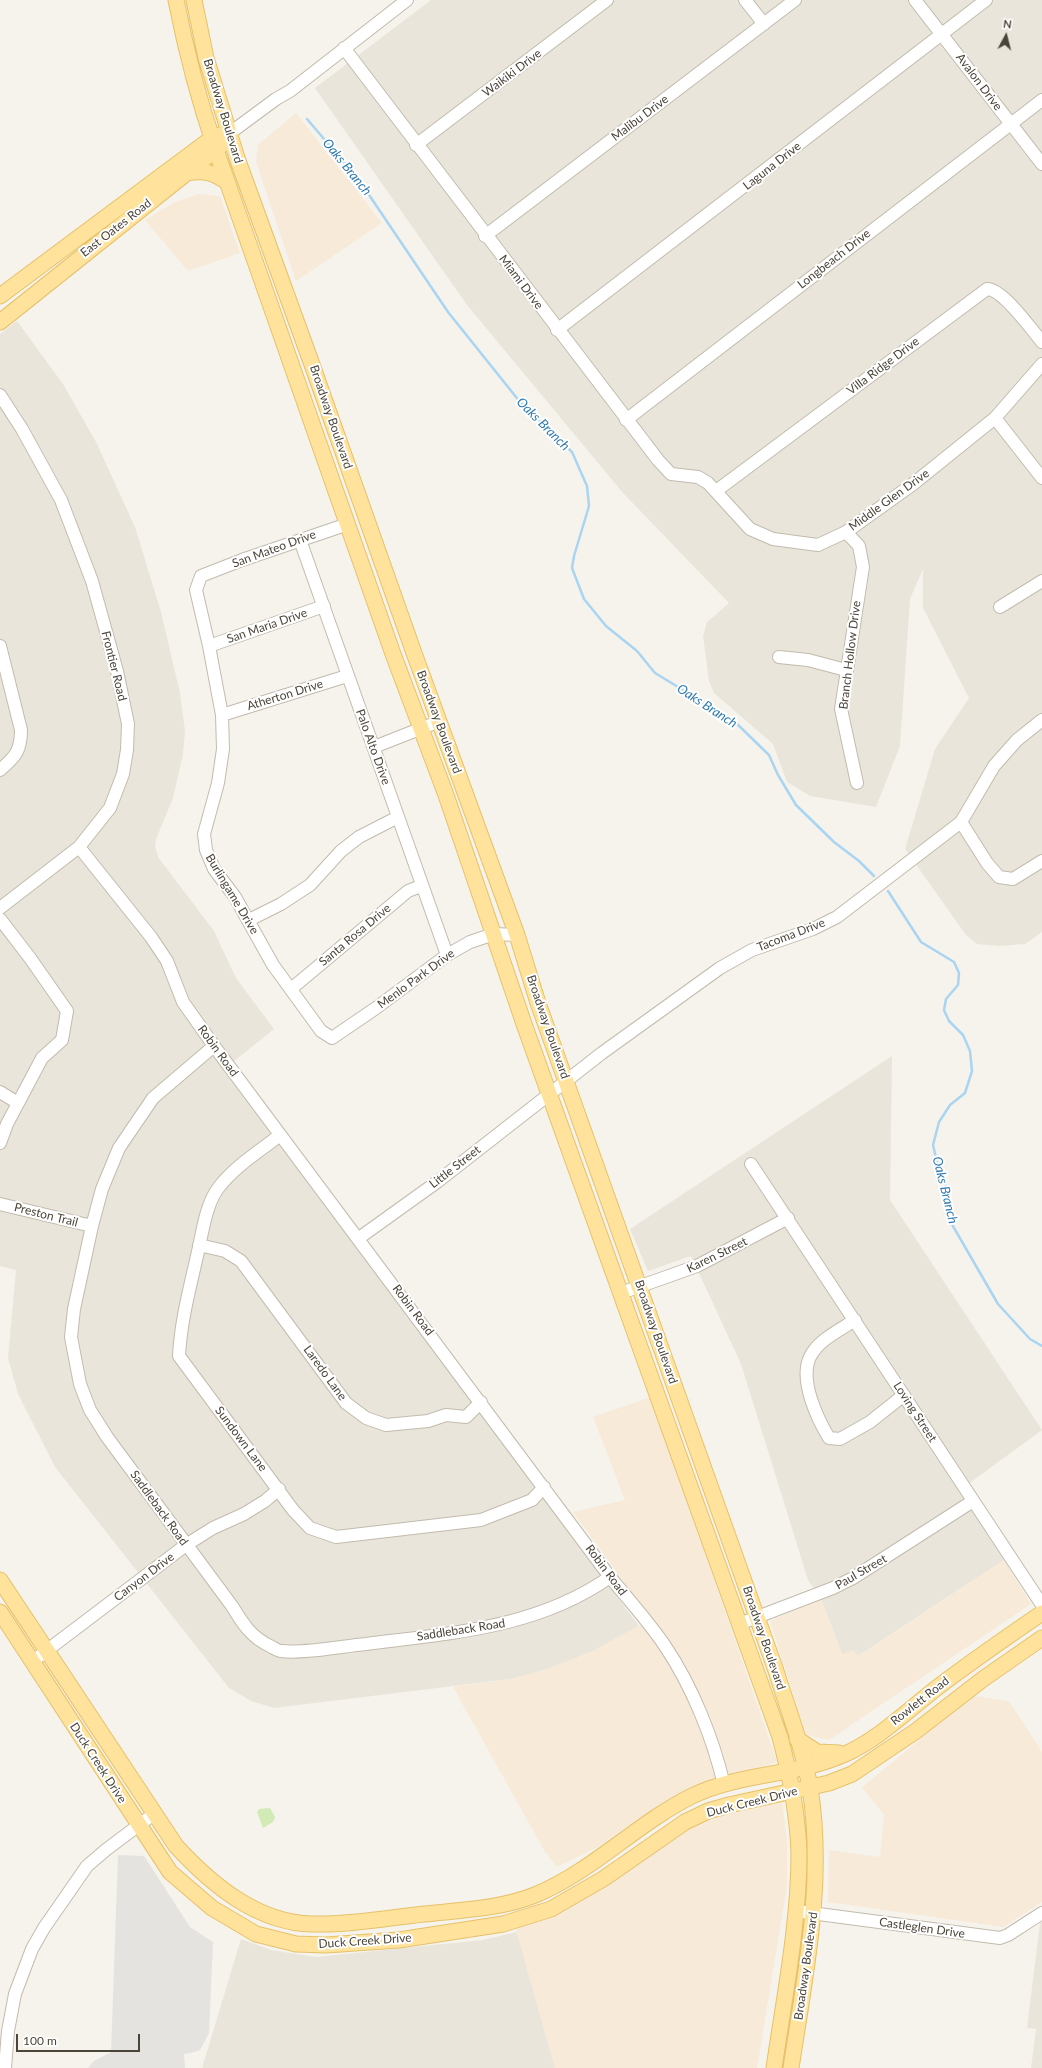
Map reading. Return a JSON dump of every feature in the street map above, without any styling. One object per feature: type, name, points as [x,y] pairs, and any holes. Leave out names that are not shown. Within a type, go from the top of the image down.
[{"type":"main road","name":"Broadway Boulevard","points":[[176,0],[184,42],[214,144],[227,182],[549,1093],[780,1737],[792,1791],[798,1853],[796,1911],[774,2068]]},
{"type":"main road","name":"Broadway Boulevard","points":[[194,0],[206,58],[237,158],[313,366],[490,864],[517,935],[538,1003],[757,1617],[797,1739],[810,1788],[816,1868],[814,1913],[791,2068]]},
{"type":"main road","name":"East Oates Road","points":[[0,296],[83,233],[214,144],[223,144],[230,133]]},
{"type":"main road","name":"East Oates Road","points":[[0,322],[92,246],[186,174],[214,144]]},
{"type":"main road","points":[[186,174],[201,171],[210,172],[227,182]]},
{"type":"main road","points":[[83,233],[92,246]]},
{"type":"main road","points":[[698,1508],[716,1502]]},
{"type":"main road","name":"Duck Creek Drive","points":[[0,1580],[176,1846],[193,1864],[226,1892],[264,1914],[310,1924],[347,1923],[493,1907],[534,1895],[595,1862],[673,1806],[696,1794],[756,1776],[788,1770]]},
{"type":"main road","name":"Duck Creek Drive","points":[[0,1612],[170,1872],[212,1908],[256,1934],[296,1944],[326,1945],[399,1940],[503,1924],[551,1909],[603,1879],[685,1822],[708,1811],[810,1788]]},
{"type":"main road","name":"Rowlett Road","points":[[788,1770],[834,1759],[848,1752],[877,1734],[941,1684],[1042,1613]]},
{"type":"main road","name":"Rowlett Road","points":[[810,1788],[843,1778],[872,1761],[954,1702],[983,1679],[1042,1638]]},
{"type":"main road","points":[[941,1684],[954,1702]]},
{"type":"main road","points":[[797,1739],[817,1752],[848,1752]]},
{"type":"main road","points":[[812,1818],[820,1797],[827,1788],[843,1778]]},
{"type":"main road","points":[[256,1934],[264,1914]]},
{"type":"street","name":"East Oates Road","points":[[230,133],[276,99],[290,91],[407,0]]},
{"type":"street","name":"Waikiki Drive","points":[[416,145],[607,0]]},
{"type":"street","points":[[745,0],[764,24]]},
{"type":"street","name":"Malibu Drive","points":[[485,236],[795,0]]},
{"type":"street","name":"Avalon Drive","points":[[915,0],[1042,164]]},
{"type":"street","name":"Laguna Drive","points":[[557,330],[986,0]]},
{"type":"street","name":"Miami Drive","points":[[344,48],[485,236],[658,460],[671,474],[698,478],[708,483],[716,491]]},
{"type":"street","name":"Longbeach Drive","points":[[626,420],[1042,100]]},
{"type":"street","name":"Villa Ridge Drive","points":[[716,491],[987,289],[992,289],[1002,296],[1042,342]]},
{"type":"street","name":"Middle Glen Drive","points":[[716,491],[750,529],[774,539],[818,545],[846,532],[913,484],[995,418],[1042,364]]},
{"type":"street","name":"Frontier Road","points":[[0,395],[33,448],[61,500],[69,520],[92,580],[117,671],[128,724],[127,750],[123,774],[110,808],[79,847],[0,908]]},
{"type":"street","points":[[995,418],[1042,478]]},
{"type":"street","name":"San Mateo Drive","points":[[201,576],[348,524]]},
{"type":"street","name":"Branch Hollow Drive","points":[[846,532],[859,546],[863,567],[841,709],[857,783]]},
{"type":"street","name":"Palo Alto Drive","points":[[300,540],[374,747],[421,886],[447,955]]},
{"type":"street","name":"Burlingame Drive","points":[[201,576],[196,590],[210,646],[222,715],[223,749],[218,783],[204,834],[206,850],[214,869],[235,897],[273,965],[321,1031]]},
{"type":"street","points":[[1000,607],[1042,581]]},
{"type":"street","name":"San Maria Drive","points":[[210,646],[324,606]]},
{"type":"street","points":[[0,646],[21,730],[21,743],[14,758],[0,770]]},
{"type":"street","points":[[780,657],[808,660],[846,670]]},
{"type":"street","name":"Atherton Drive","points":[[222,715],[348,676]]},
{"type":"street","name":"Tacoma Drive","points":[[549,1093],[659,1011],[720,968],[752,950],[813,929],[837,917],[961,822],[994,766],[1017,740],[1042,720]]},
{"type":"street","points":[[374,747],[440,721]]},
{"type":"street","points":[[249,920],[281,904],[310,885],[341,851],[359,837],[398,817]]},
{"type":"street","points":[[961,822],[987,863],[999,878],[1013,880],[1042,861]]},
{"type":"street","name":"Robin Road","points":[[79,847],[159,949],[167,961],[183,1002],[214,1046],[359,1238],[610,1577],[665,1646],[700,1711],[719,1762],[724,1785]]},
{"type":"street","name":"Santa Rosa Drive","points":[[291,989],[403,894],[421,886]]},
{"type":"street","points":[[0,919],[30,958],[67,1011],[62,1040],[42,1058],[18,1103],[0,1143]]},
{"type":"street","name":"Menlo Park Drive","points":[[321,1031],[332,1038],[376,1008],[447,955],[470,942],[494,934],[517,935]]},
{"type":"street","name":"Saddleback Road","points":[[214,1046],[153,1098],[119,1148],[102,1189],[92,1226],[74,1309],[71,1337],[80,1384],[90,1410],[107,1437],[186,1546],[232,1606],[246,1630],[258,1640],[281,1651],[315,1650],[492,1627],[541,1613],[590,1591],[610,1577]]},
{"type":"street","points":[[0,1092],[18,1103]]},
{"type":"street","name":"Little Street","points":[[359,1238],[437,1182],[549,1093]]},
{"type":"street","name":"Sundown Lane","points":[[280,1135],[239,1167],[219,1187],[211,1202],[186,1296],[180,1331],[179,1356],[279,1489],[293,1510],[310,1528],[336,1537],[481,1520],[532,1500],[544,1487]]},
{"type":"street","name":"Loving Street","points":[[751,1164],[1042,1605]]},
{"type":"street","name":"Preston Trail","points":[[0,1204],[92,1226]]},
{"type":"street","name":"Karen Street","points":[[621,1293],[697,1266],[788,1218]]},
{"type":"street","name":"Laredo Lane","points":[[199,1245],[225,1251],[241,1260],[346,1403],[366,1418],[386,1425],[428,1422],[446,1415],[466,1417],[481,1402]]},
{"type":"street","points":[[855,1320],[825,1339],[810,1356],[805,1371],[812,1403],[821,1425],[829,1438],[840,1439],[870,1422],[904,1395]]},
{"type":"street","name":"Canyon Drive","points":[[33,1661],[186,1546],[213,1528],[244,1514],[265,1501],[279,1489]]},
{"type":"street","name":"Paul Street","points":[[739,1624],[834,1588],[853,1578],[973,1501]]},
{"type":"street","points":[[5,2068],[8,2030],[15,1994],[32,1949],[44,1928],[87,1866],[138,1825],[155,1814]]},
{"type":"street","name":"Castleglen Drive","points":[[796,1911],[1000,1938],[1008,1936],[1042,1913]]},
{"type":"shaded area","points":[[431,0],[1042,0],[1042,932],[1025,944],[999,946],[977,944],[966,935],[905,849],[935,749],[969,698],[923,608],[923,569],[910,599],[900,746],[876,807],[810,796],[787,782],[773,744],[714,693],[709,681],[703,636],[707,622],[729,603],[623,493],[467,305],[315,88]]},
{"type":"shaded area","points":[[296,113],[382,223],[296,281],[256,162],[258,145]]},
{"type":"shaded area","points":[[199,194],[220,196],[240,253],[188,271],[145,220],[173,203]]},
{"type":"shaded area","points":[[17,321],[63,384],[96,442],[135,527],[161,612],[180,693],[185,731],[183,754],[173,798],[156,839],[155,846],[158,857],[214,931],[236,978],[274,1029],[223,1070],[639,1626],[593,1651],[548,1669],[511,1679],[274,1708],[251,1701],[229,1688],[55,1467],[18,1394],[8,1358],[16,1270],[0,1266],[0,334]]},
{"type":"shaded area","points":[[892,1056],[890,1200],[1042,1430],[960,1490],[1004,1560],[858,1656],[842,1654],[821,1599],[808,1580],[741,1364],[691,1256],[648,1271],[630,1229]]},
{"type":"shaded area","points":[[651,1397],[777,1762],[718,1780],[668,1803],[636,1820],[598,1847],[557,1867],[545,1852],[453,1687],[511,1679],[548,1669],[593,1651],[649,1620],[635,1597],[573,1512],[625,1500],[593,1417]]},
{"type":"shaded area","points":[[1004,1560],[1031,1604],[829,1740],[806,1735],[770,1621],[821,1599],[842,1654],[853,1650],[858,1656]]},
{"type":"shaded area","points":[[973,1696],[1009,1701],[1042,1752],[1042,1902],[1003,1927],[828,1902],[829,1850],[880,1857],[884,1815],[862,1787]]},
{"type":"shaded area","points":[[782,1800],[787,1840],[787,1886],[757,2068],[555,2068],[515,1926],[674,1836],[720,1812]]},
{"type":"shaded area","points":[[118,1855],[144,1856],[190,1927],[213,1942],[209,2033],[200,2050],[184,2054],[185,2068],[88,2068],[94,2061],[111,2052]]},
{"type":"shaded area","points":[[1042,1922],[1042,2068],[1031,2068],[1036,2029],[1027,2028],[1040,1923]]},
{"type":"shaded area","points":[[517,1932],[555,2068],[202,2068],[241,1939],[271,1950],[316,1957],[483,1940]]},
{"type":"green space","points":[[270,1808],[275,1817],[273,1822],[263,1828],[257,1812],[259,1809]]},
{"type":"waterway","name":"Oaks Branch","points":[[307,119],[359,180],[448,312],[520,402],[572,452],[587,486],[589,506],[574,556],[572,568],[584,599],[606,626],[637,651],[655,673],[734,721],[769,755],[778,775],[796,805],[834,842],[859,861],[874,876]]},
{"type":"waterway","name":"Oaks Branch","points":[[888,891],[921,942],[954,962],[959,973],[958,985],[946,999],[944,1010],[949,1021],[963,1035],[970,1051],[972,1071],[965,1093],[950,1105],[939,1122],[933,1145],[937,1162],[945,1183],[950,1221],[998,1304],[1030,1339],[1042,1346]]}]
